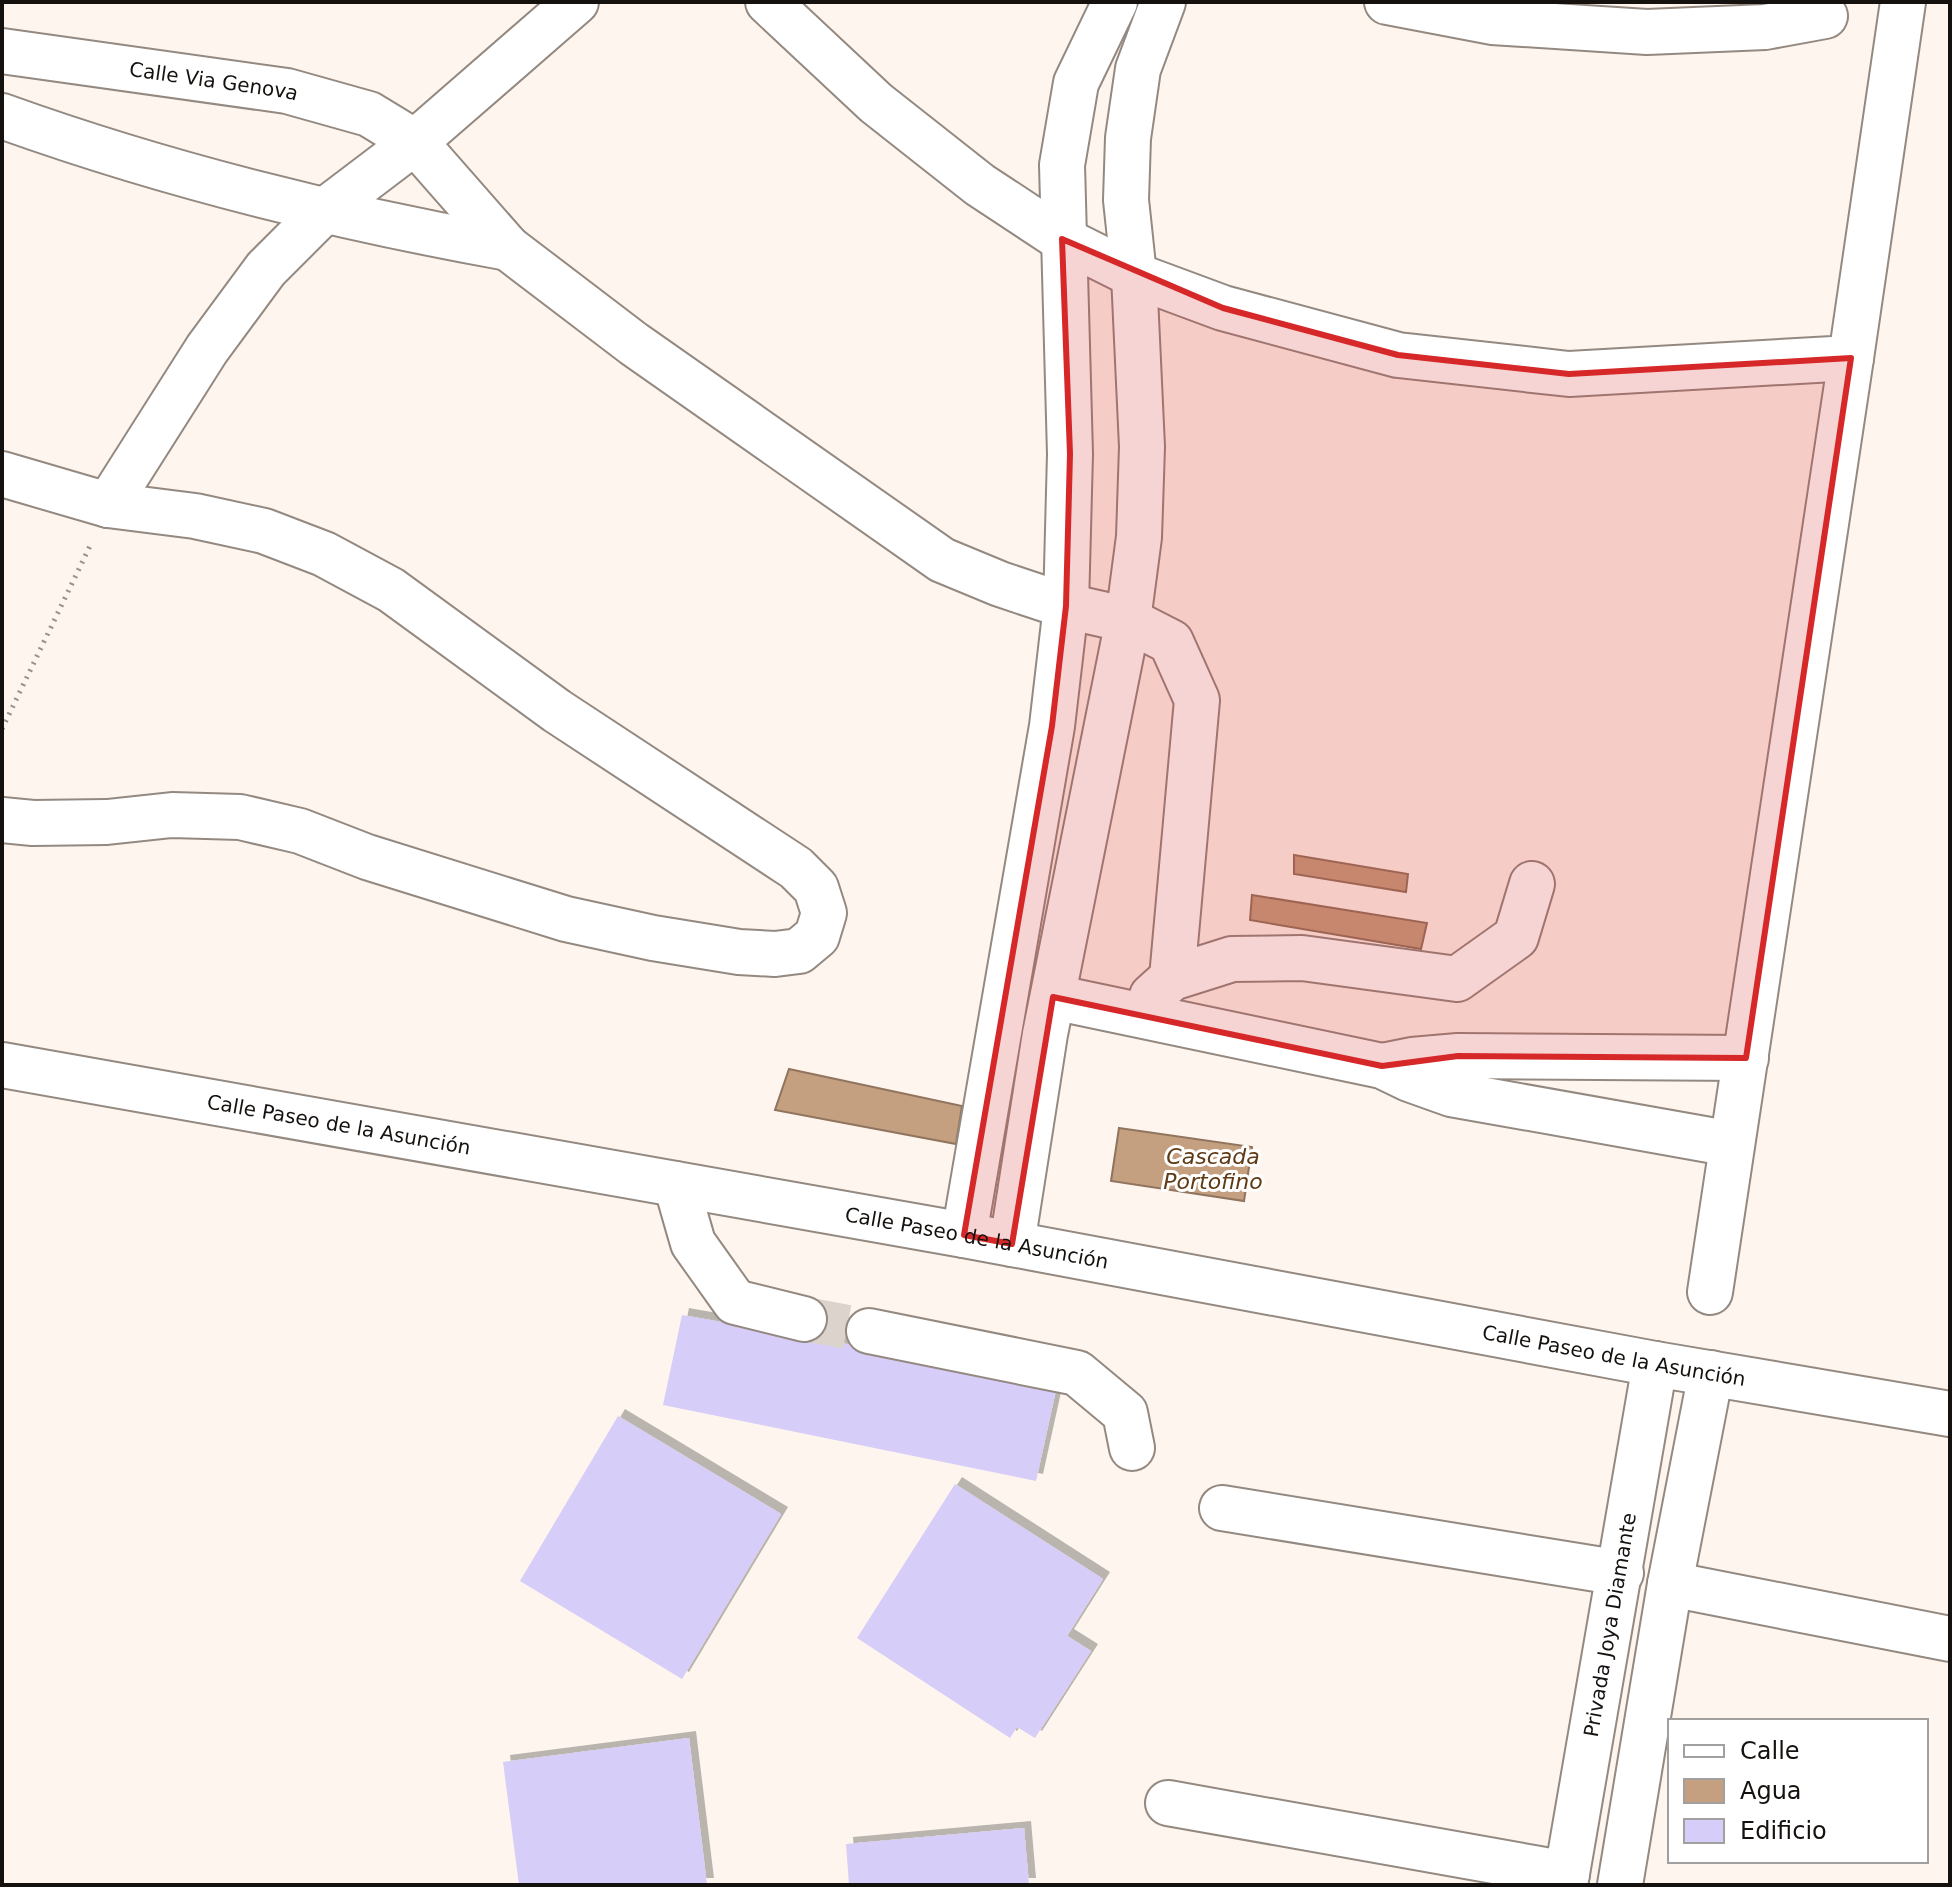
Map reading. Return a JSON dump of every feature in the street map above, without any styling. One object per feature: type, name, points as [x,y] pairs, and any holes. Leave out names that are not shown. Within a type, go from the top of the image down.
[{"type":"street","points":[[108,505],[207,349],[266,269],[324,211],[415,142],[576,2]]},
{"type":"street","points":[[768,2],[876,103],[980,185],[1062,239],[1134,275],[1223,308],[1398,355],[1569,374],[1851,358]]},
{"type":"street","points":[[964,1235],[1052,726],[1066,606],[1070,454],[1062,165],[1076,83],[1115,2]]},
{"type":"street","points":[[1012,1244],[1053,997],[1128,620],[1139,537],[1142,447],[1134,275],[1126,200],[1128,138],[1138,69],[1163,2]]},
{"type":"street","points":[[1387,2],[1492,22],[1647,32],[1765,27],[1825,16]]},
{"type":"street","points":[[1647,32],[1704,2]]},
{"type":"street","points":[[1710,1292],[1903,2]]},
{"type":"street","name":"Calle Via Genova","points":[[2,51],[186,74],[287,91],[369,114],[415,142],[508,248]]},
{"type":"street","points":[[2,116],[97,150],[324,211],[508,248],[634,344],[942,560],[1066,606],[1128,620],[1171,642],[1197,700],[1172,978]]},
{"type":"street","points":[[2,474],[108,505],[195,516],[264,531],[324,554],[391,590],[557,711],[796,868],[816,888],[824,913],[817,936],[799,951],[775,954],[739,952],[566,919],[367,857],[300,831],[240,817],[172,815],[107,822],[33,823],[2,820]]},
{"type":"street","points":[[1132,1013],[1172,978],[1232,959],[1302,958],[1457,979],[1516,937],[1532,884]]},
{"type":"street","points":[[1017,926],[1065,934]]},
{"type":"street","points":[[1053,997],[1382,1066],[1451,1094],[1732,1144]]},
{"type":"street","points":[[1382,1066],[1458,1056],[1746,1058]]},
{"type":"street","name":"Calle Paseo de la Asunción","points":[[2,1065],[964,1235],[1655,1364],[1950,1414]]},
{"type":"street","points":[[676,1184],[693,1243],[735,1302],[804,1319]]},
{"type":"street","points":[[869,1331],[1077,1373],[1125,1413],[1132,1448]]},
{"type":"street","name":"Privada Joya Diamante","points":[[1566,1880],[1655,1364]]},
{"type":"street","points":[[1623,1884],[1670,1584],[1711,1373]]},
{"type":"street","points":[[1222,1508],[1621,1573]]},
{"type":"street","points":[[1670,1584],[1950,1639]]},
{"type":"street","points":[[1168,1803],[1566,1880]]},
{"type":"path","points":[[2,729],[108,505]]},
{"type":"highlighted area","points":[[1062,239],[1223,308],[1398,355],[1569,374],[1851,358],[1746,1058],[1458,1056],[1382,1066],[1053,997],[1012,1244],[964,1235],[1052,726],[1066,606],[1070,454]]},
{"type":"water","points":[[1294,855],[1408,874],[1406,892],[1294,874]]},
{"type":"water","points":[[1252,895],[1427,923],[1421,949],[1250,920]]},
{"type":"water","points":[[789,1069],[962,1106],[956,1144],[775,1110]]},
{"type":"water","name":"Cascada Portofino","points":[[1119,1128],[1252,1147],[1244,1201],[1111,1181]]},
{"type":"building","points":[[682,1315],[1058,1381],[1036,1481],[663,1405]]},
{"type":"building","points":[[618,1416],[781,1514],[682,1679],[520,1581]]},
{"type":"building","points":[[955,1484],[1103,1579],[1067,1636],[1091,1651],[1035,1738],[1017,1727],[1010,1738],[857,1638]]},
{"type":"building","points":[[689,1738],[707,1885],[519,1885],[503,1762]]},
{"type":"building","points":[[1024,1828],[1029,1885],[849,1885],[846,1844]]},
{"type":"tunnel","points":[[804,1319],[869,1331]]}]
